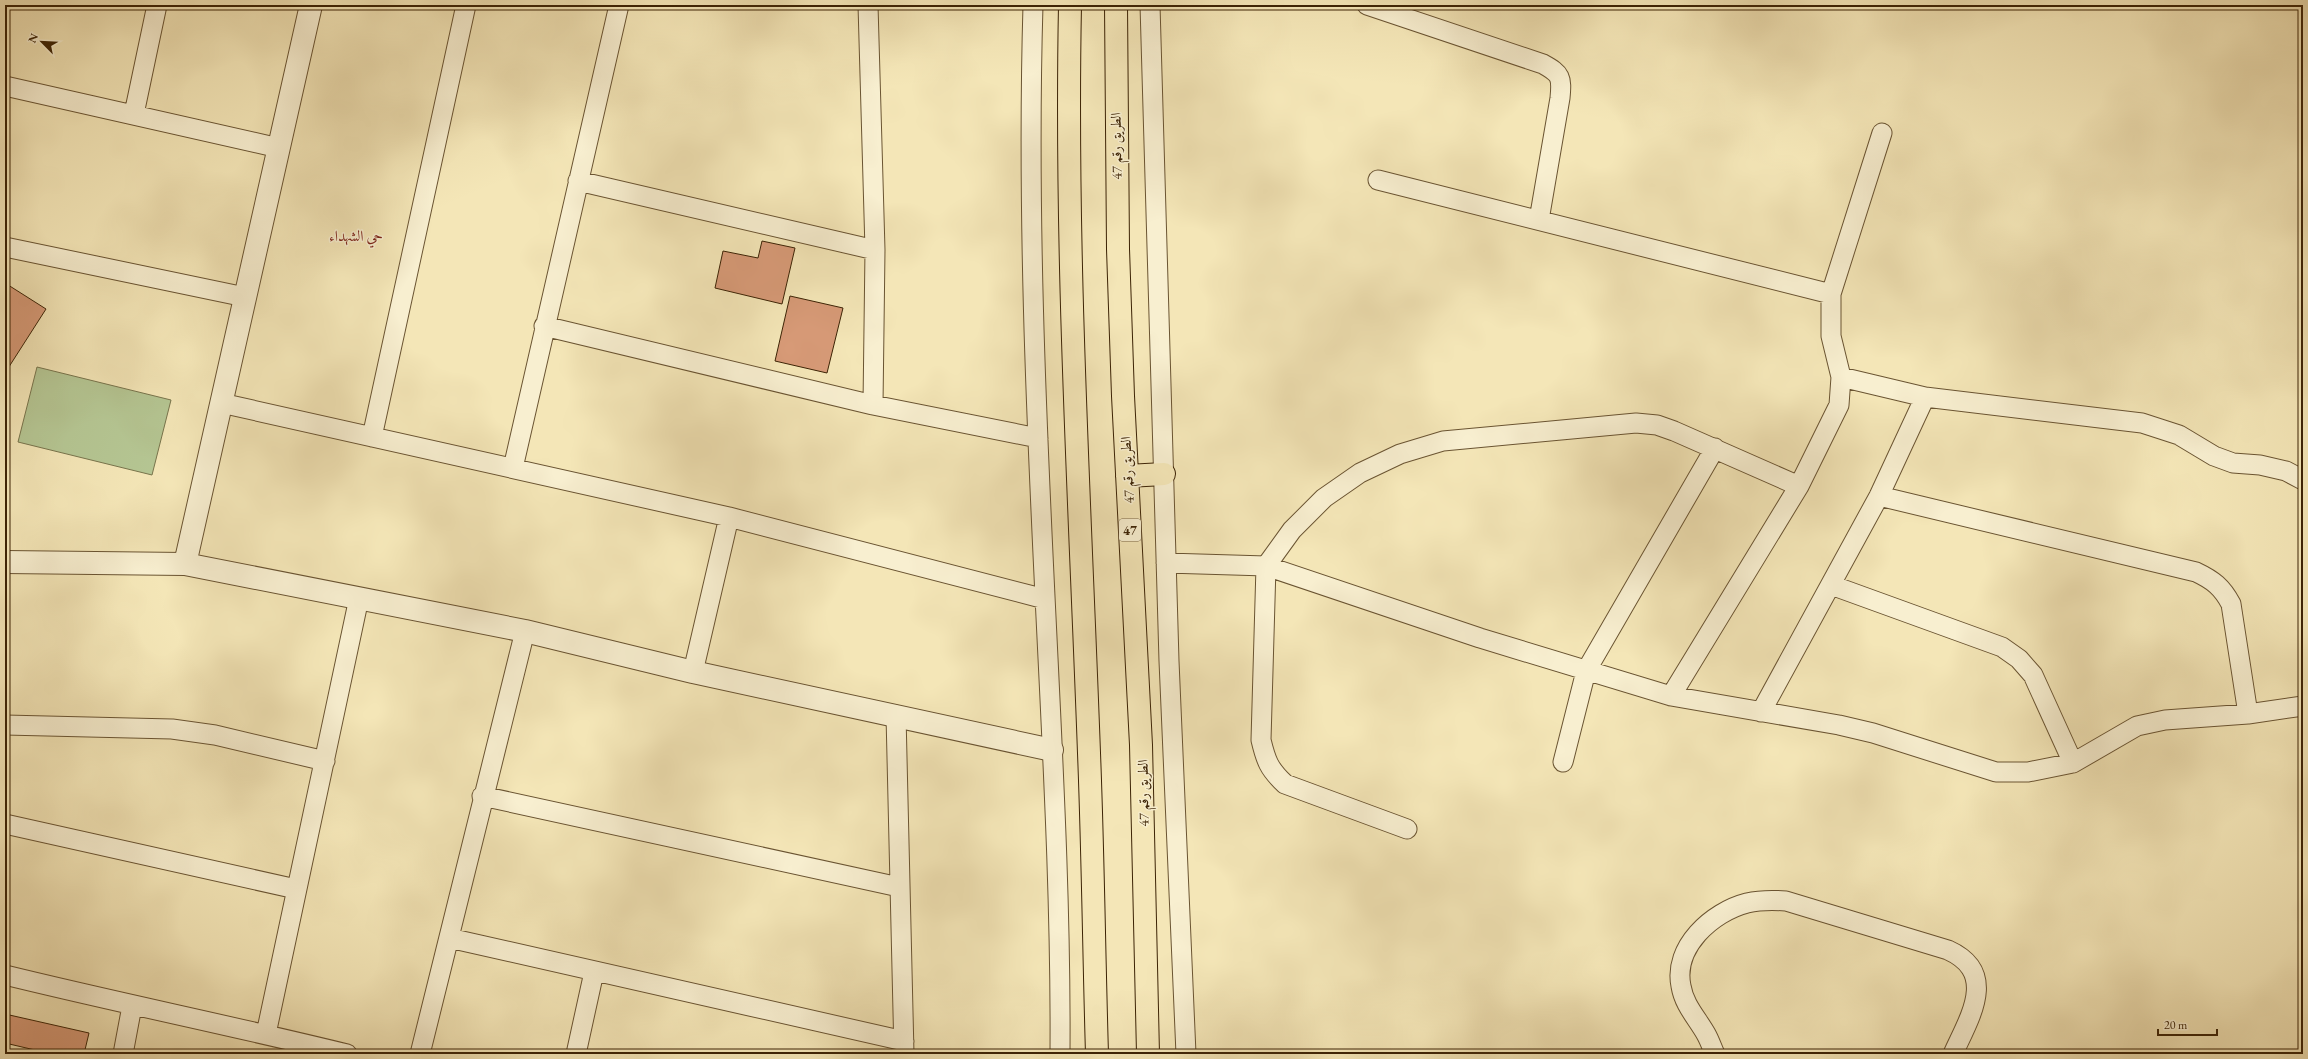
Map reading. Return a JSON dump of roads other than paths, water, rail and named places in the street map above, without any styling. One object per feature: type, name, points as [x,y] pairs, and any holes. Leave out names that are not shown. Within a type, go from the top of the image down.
[{"type":"highway","points":[[1070,5],[1068,97],[1070,244],[1089,755],[1097,1054]]},
{"type":"highway","name":"الطريق رقم 47","points":[[1116,5],[1118,241],[1127,476],[1142,745],[1148,1054]]},
{"type":"highway","points":[[1127,476],[1164,474]]},
{"type":"street","points":[[134,114],[157,5]]},
{"type":"street","points":[[185,564],[311,5]]},
{"type":"street","points":[[372,437],[466,5]]},
{"type":"street","points":[[513,468],[544,326],[619,5]]},
{"type":"street","points":[[868,5],[875,250],[873,405]]},
{"type":"street","points":[[1033,5],[1030,109],[1038,438],[1060,904],[1060,1054]]},
{"type":"street","points":[[1150,5],[1166,563],[1186,1054]]},
{"type":"street","points":[[1367,5],[1543,64],[1556,71],[1562,81],[1560,98],[1538,220]]},
{"type":"street","points":[[5,86],[279,148]]},
{"type":"street","points":[[1671,696],[1799,486],[1839,406],[1841,377],[1831,336],[1831,294],[1882,133]]},
{"type":"street","points":[[1378,180],[1831,294]]},
{"type":"street","points":[[578,181],[875,250]]},
{"type":"street","points":[[5,247],[245,297]]},
{"type":"street","points":[[544,326],[873,405],[1038,438]]},
{"type":"street","points":[[1841,377],[1925,397],[2142,423],[2179,435],[2220,459],[2233,463],[2260,465],[2286,471],[2303,480]]},
{"type":"street","points":[[1761,712],[1879,496],[1925,397]]},
{"type":"street","points":[[221,403],[729,517],[1045,599]]},
{"type":"street","points":[[1407,829],[1285,784],[1272,772],[1261,740],[1266,566],[1292,530],[1324,498],[1360,473],[1400,454],[1443,441],[1636,423],[1657,425],[1674,430],[1799,486]]},
{"type":"street","points":[[1563,762],[1586,671],[1715,448]]},
{"type":"street","points":[[1879,496],[2188,570],[2210,578],[2222,588],[2231,604],[2248,714]]},
{"type":"street","points":[[693,672],[729,517]]},
{"type":"street","points":[[5,562],[185,564],[525,631],[693,672],[1052,750]]},
{"type":"street","points":[[1166,563],[1266,566],[1586,671],[1671,696],[1872,733],[1996,772],[2028,772],[2073,763],[2137,726],[2165,720],[2248,714],[2303,706]]},
{"type":"street","points":[[1831,585],[2002,647],[2019,659],[2033,675],[2073,763]]},
{"type":"street","points":[[266,1034],[359,598]]},
{"type":"street","points":[[420,1054],[450,938],[482,796],[525,631]]},
{"type":"street","points":[[450,938],[904,1047],[896,715]]},
{"type":"street","points":[[5,725],[172,730],[215,736],[325,761]]},
{"type":"street","points":[[482,796],[899,887]]},
{"type":"street","points":[[5,824],[296,889]]},
{"type":"street","points":[[1715,1054],[1706,1035],[1683,996],[1680,985],[1682,960],[1693,938],[1707,924],[1723,913],[1747,903],[1773,900],[1786,901],[1948,950],[1964,959],[1974,973],[1977,993],[1976,1003],[1953,1054]]},
{"type":"street","points":[[576,1054],[594,972]]},
{"type":"street","points":[[5,975],[132,1006],[266,1034],[347,1054]]},
{"type":"street","points":[[123,1054],[132,1006]]},
{"type":"district","name":"حي الشهداء","points":[[356,236]]}]
